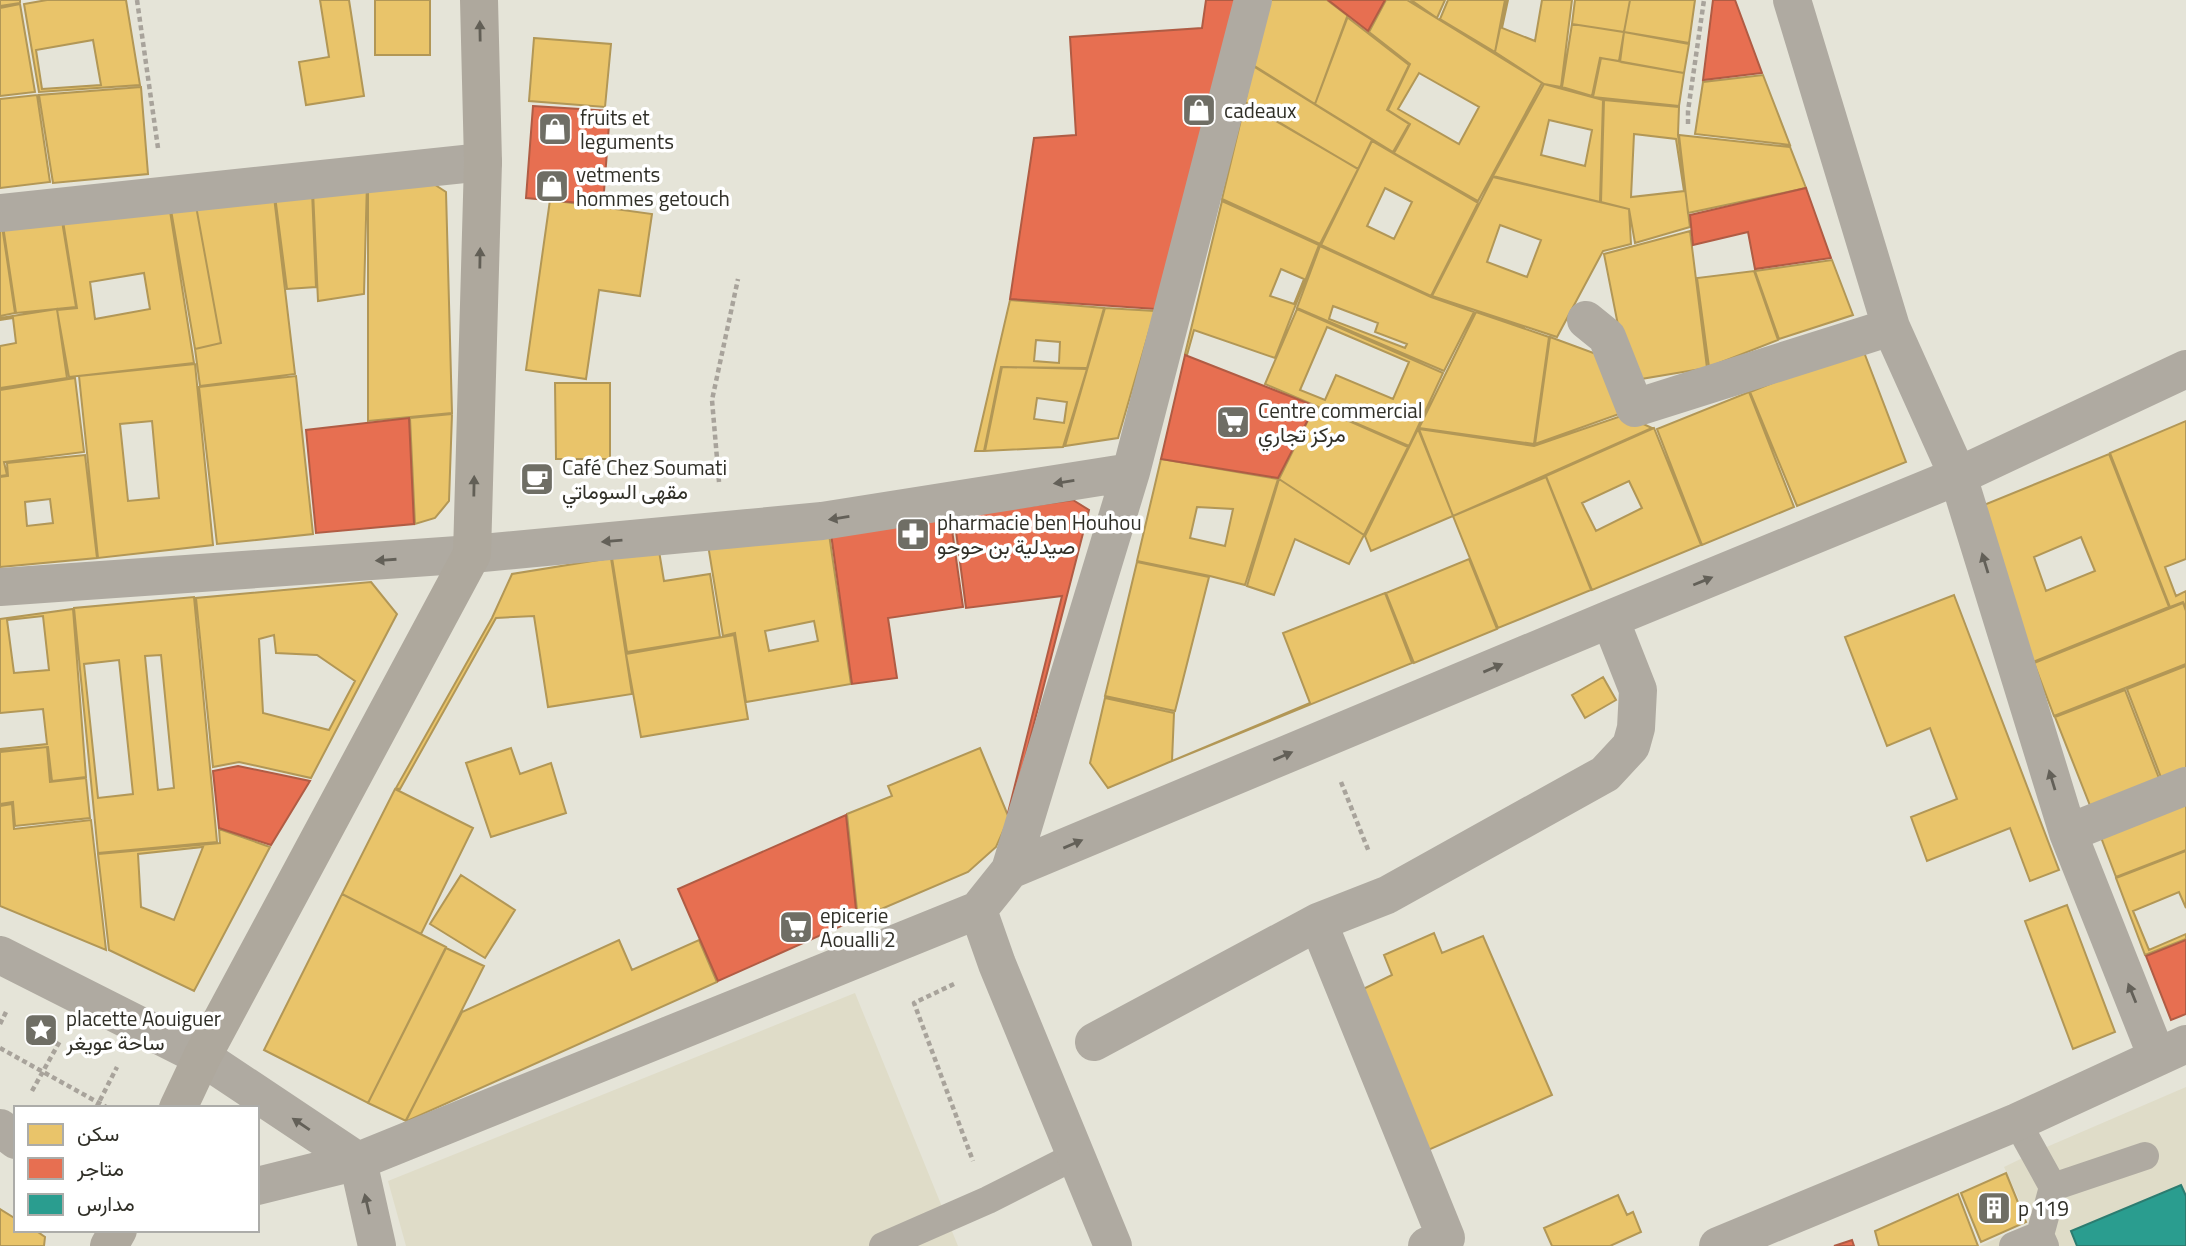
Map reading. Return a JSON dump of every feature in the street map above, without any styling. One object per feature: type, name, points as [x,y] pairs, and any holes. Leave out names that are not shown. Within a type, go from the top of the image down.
[{"type":"main road","points":[[179,1106],[202,1058],[472,554],[483,162],[479,0]]},
{"type":"street","points":[[259,1186],[358,1161],[978,910],[1010,870],[1131,472],[1253,0]]},
{"type":"street","points":[[1718,1246],[2017,1122],[2171,1050],[2068,833],[1958,476],[1891,327],[1793,0]]},
{"type":"street","points":[[0,213],[483,162]]},
{"type":"street","points":[[1586,320],[1607,337],[1635,408],[1891,327]]},
{"type":"street","points":[[1010,870],[1958,476],[2186,369]]},
{"type":"street","points":[[0,587],[472,554],[822,521],[1131,472]]},
{"type":"street","points":[[1094,1042],[1318,922],[1387,895],[1605,774],[1631,746],[1636,728],[1638,690],[1610,619]]},
{"type":"street","points":[[2068,833],[2186,786]]},
{"type":"street","points":[[978,910],[997,964],[1113,1246]]},
{"type":"street","points":[[1318,922],[1446,1238],[1427,1246]]},
{"type":"street","points":[[0,955],[202,1058],[358,1161],[377,1246]]},
{"type":"lane","points":[[2013,1246],[2043,1240],[2053,1187],[2017,1122]]},
{"type":"lane","points":[[883,1246],[988,1200],[1075,1156]]},
{"type":"lane","points":[[2053,1187],[2145,1156]]},
{"type":"path","points":[[137,0],[164,195]]},
{"type":"path","points":[[1688,124],[1704,0]]},
{"type":"path","points":[[722,530],[712,400],[737,279]]},
{"type":"path","points":[[1323,739],[1387,895]]},
{"type":"path","points":[[988,1200],[914,1003],[997,964]]},
{"type":"path","points":[[31,1094],[63,1034]]},
{"type":"path","points":[[0,1048],[97,1105],[118,1067]]},
{"type":"shaded area","points":[[855,993],[958,1246],[406,1246],[388,1181]]},
{"type":"shaded area","points":[[2186,1087],[2186,1246],[1980,1246],[2030,1223],[2004,1167]]},
{"type":"building: سكن","points":[[0,0],[20,0],[20,3],[0,6]]},
{"type":"building: سكن","points":[[47,0],[126,0],[140,85],[39,92],[24,4]],"holes":[[[93,40],[101,85],[42,89],[36,50]]]},
{"type":"building: سكن","points":[[320,0],[349,0],[364,96],[306,105],[299,62],[329,57]]},
{"type":"building: سكن","points":[[375,0],[430,0],[430,55],[375,55]]},
{"type":"building: سكن","points":[[1268,0],[1327,0],[1348,16],[1315,104],[1253,65]]},
{"type":"building: سكن","points":[[1386,0],[1407,0],[1542,83],[1478,201],[1394,153],[1410,124],[1388,110],[1410,64],[1369,32]],"holes":[[[1419,73],[1479,107],[1459,144],[1398,109]]]},
{"type":"building: سكن","points":[[1411,0],[1445,0],[1437,18]]},
{"type":"building: سكن","points":[[1448,0],[1505,0],[1495,52],[1440,19]]},
{"type":"building: سكن","points":[[1506,0],[1502,28],[1535,41],[1542,0],[1572,0],[1561,87],[1544,84],[1495,52]]},
{"type":"building: سكن","points":[[1575,0],[1630,0],[1624,32],[1572,24]]},
{"type":"building: سكن","points":[[1630,0],[1695,0],[1689,43],[1624,32]]},
{"type":"building: سكن","points":[[20,4],[35,92],[0,96],[0,8]]},
{"type":"building: سكن","points":[[1347,17],[1409,65],[1387,110],[1409,124],[1393,152],[1315,104]]},
{"type":"building: سكن","points":[[1572,24],[1624,32],[1619,61],[1600,58],[1592,96],[1562,87]]},
{"type":"building: سكن","points":[[1624,32],[1689,44],[1684,73],[1620,62]]},
{"type":"building: سكن","points":[[534,38],[611,44],[605,107],[529,101]]},
{"type":"building: سكن","points":[[1601,58],[1684,73],[1679,106],[1593,97]]},
{"type":"building: سكن","points":[[1253,66],[1372,140],[1358,169],[1245,102]]},
{"type":"building: سكن","points":[[1763,75],[1790,145],[1695,134],[1703,82]]},
{"type":"building: سكن","points":[[1544,84],[1603,100],[1600,202],[1493,176]],"holes":[[[1549,120],[1592,130],[1585,166],[1541,155]]]},
{"type":"building: سكن","points":[[141,87],[148,174],[53,183],[39,95]]},
{"type":"building: سكن","points":[[37,95],[50,182],[0,188],[0,99]]},
{"type":"building: سكن","points":[[1604,100],[1679,107],[1678,135],[1690,227],[1635,243],[1629,209],[1601,202]],"holes":[[[1634,134],[1676,139],[1684,191],[1631,197]]]},
{"type":"building: سكن","points":[[1245,103],[1358,169],[1320,244],[1222,199]]},
{"type":"building: سكن","points":[[1679,135],[1790,147],[1806,188],[1688,213]]},
{"type":"building: سكن","points":[[1372,141],[1478,203],[1431,296],[1321,245]],"holes":[[[1385,188],[1412,202],[1394,239],[1367,226]]]},
{"type":"building: سكن","points":[[423,177],[446,192],[452,413],[368,421],[368,182]]},
{"type":"building: سكن","points":[[1493,177],[1629,209],[1631,244],[1603,251],[1557,337],[1432,296]],"holes":[[[1500,225],[1541,240],[1527,277],[1487,262]]]},
{"type":"building: سكن","points":[[367,182],[364,294],[318,301],[313,191]]},
{"type":"building: سكن","points":[[312,191],[316,287],[287,289],[275,196]]},
{"type":"building: سكن","points":[[274,197],[295,374],[200,386],[195,349],[221,343],[196,206]]},
{"type":"building: سكن","points":[[550,200],[652,214],[640,296],[599,290],[586,379],[526,370]]},
{"type":"building: سكن","points":[[1222,201],[1319,245],[1275,358],[1194,330],[1187,355],[1185,354]],"holes":[[[1281,269],[1304,279],[1294,304],[1270,296]]]},
{"type":"building: سكن","points":[[196,206],[221,343],[195,349],[171,210]]},
{"type":"building: سكن","points":[[170,211],[194,363],[69,377],[57,310],[77,308],[63,221]],"holes":[[[144,273],[150,309],[95,319],[90,282]]]},
{"type":"building: سكن","points":[[62,221],[76,307],[16,313],[3,226]]},
{"type":"building: سكن","points":[[0,226],[15,313],[0,316]]},
{"type":"building: سكن","points":[[1690,231],[1707,368],[1629,381],[1604,254]]},
{"type":"building: سكن","points":[[1320,246],[1431,297],[1474,312],[1444,371],[1297,308]],"holes":[[[1333,306],[1378,323],[1375,332],[1407,344],[1405,348],[1329,319]]]},
{"type":"building: سكن","points":[[1832,260],[1853,315],[1779,339],[1755,271]]},
{"type":"building: سكن","points":[[1754,271],[1778,340],[1709,367],[1697,278]]},
{"type":"building: سكن","points":[[1010,300],[1104,308],[1087,368],[1001,367],[984,451],[975,451]],"holes":[[[1036,340],[1060,342],[1059,363],[1034,361]]]},
{"type":"building: سكن","points":[[1105,308],[1155,311],[1118,438],[1065,446]]},
{"type":"building: سكن","points":[[57,309],[67,378],[0,388],[0,346],[16,343],[13,318],[0,318]]},
{"type":"building: سكن","points":[[1297,309],[1443,373],[1409,446],[1265,384]],"holes":[[[1327,327],[1409,362],[1393,399],[1336,375],[1325,400],[1300,390]]]},
{"type":"building: سكن","points":[[1476,312],[1549,337],[1534,444],[1419,428]]},
{"type":"building: سكن","points":[[1550,337],[1599,355],[1622,413],[1535,444]]},
{"type":"building: سكن","points":[[1862,347],[1906,462],[1797,506],[1750,392]]},
{"type":"building: سكن","points":[[195,364],[213,545],[98,558],[79,376]],"holes":[[[152,421],[159,498],[128,501],[120,424]]]},
{"type":"building: سكن","points":[[1002,367],[1087,369],[1063,447],[985,451]],"holes":[[[1037,398],[1067,402],[1064,423],[1034,419]]]},
{"type":"building: سكن","points":[[296,376],[313,534],[217,544],[199,387]]},
{"type":"building: سكن","points":[[75,378],[84,452],[4,462],[7,475],[0,476],[0,390]]},
{"type":"building: سكن","points":[[555,383],[610,383],[610,459],[556,459]]},
{"type":"building: سكن","points":[[1749,392],[1794,507],[1702,545],[1657,429]]},
{"type":"building: سكن","points":[[1315,406],[1408,447],[1364,535],[1279,479]]},
{"type":"building: سكن","points":[[452,414],[449,501],[435,518],[415,524],[410,418]]},
{"type":"building: سكن","points":[[1624,415],[1652,428],[1453,516],[1419,429],[1534,446]]},
{"type":"building: سكن","points":[[2186,421],[2186,559],[2165,567],[2176,596],[2186,591],[2186,608],[2183,602],[2170,607],[2110,453]]},
{"type":"building: سكن","points":[[1654,428],[1701,545],[1592,590],[1546,476]],"holes":[[[1629,481],[1642,508],[1596,531],[1582,503]]]},
{"type":"building: سكن","points":[[1418,429],[1453,516],[1371,551],[1365,536]]},
{"type":"building: سكن","points":[[2109,454],[2169,607],[2033,662],[1974,509]],"holes":[[[2081,537],[2095,571],[2046,591],[2034,557]]]},
{"type":"building: سكن","points":[[85,455],[97,558],[0,567],[0,477],[8,476],[7,463]],"holes":[[[50,499],[53,523],[27,526],[25,502]]]},
{"type":"building: سكن","points":[[1161,459],[1278,479],[1245,585],[1137,561]],"holes":[[[1197,507],[1233,509],[1225,546],[1190,538]]]},
{"type":"building: سكن","points":[[1546,477],[1591,590],[1498,628],[1453,516]]},
{"type":"building: سكن","points":[[1279,479],[1364,535],[1349,564],[1295,539],[1274,595],[1247,586]]},
{"type":"building: سكن","points":[[829,534],[851,684],[746,702],[735,633],[723,636],[708,545]],"holes":[[[814,621],[818,641],[769,651],[765,631]]]},
{"type":"building: سكن","points":[[659,551],[664,581],[710,574],[720,637],[627,652],[612,558]]},
{"type":"building: سكن","points":[[611,558],[632,694],[548,707],[534,616],[496,618],[400,789],[396,788],[492,618],[512,574]]},
{"type":"building: سكن","points":[[1469,559],[1497,629],[1414,663],[1386,593]]},
{"type":"building: سكن","points":[[1137,562],[1209,577],[1175,711],[1105,696]]},
{"type":"building: سكن","points":[[371,582],[397,614],[311,778],[239,762],[213,767],[196,598]],"holes":[[[274,635],[276,653],[317,655],[355,681],[329,730],[263,713],[259,639]]]},
{"type":"building: سكن","points":[[1385,593],[1412,663],[1172,761],[1310,703],[1283,633]]},
{"type":"building: سكن","points":[[1954,595],[2059,870],[2030,881],[2010,828],[1927,861],[1911,817],[1957,799],[1930,728],[1887,746],[1845,637]]},
{"type":"building: سكن","points":[[194,597],[217,842],[98,853],[74,608]],"holes":[[[161,655],[174,788],[158,790],[145,656]],[[119,660],[133,794],[98,798],[84,664]]]},
{"type":"building: سكن","points":[[2183,603],[2186,611],[2186,664],[2054,716],[2034,663]]},
{"type":"building: سكن","points":[[73,609],[86,777],[52,781],[48,747],[0,751],[47,744],[43,709],[0,713],[0,619]],"holes":[[[43,616],[49,670],[14,673],[7,620]]]},
{"type":"building: سكن","points":[[734,635],[748,719],[641,737],[626,654]]},
{"type":"building: سكن","points":[[2186,666],[2186,771],[2162,780],[2127,689]]},
{"type":"building: سكن","points":[[1603,677],[1616,700],[1585,718],[1572,695]]},
{"type":"building: سكن","points":[[2125,690],[2160,781],[2091,808],[2055,717]]},
{"type":"building: سكن","points":[[1105,698],[1174,713],[1172,761],[1108,788],[1090,763]]},
{"type":"building: سكن","points":[[47,747],[50,782],[86,778],[90,818],[15,826],[13,802],[0,804],[0,752]]},
{"type":"building: سكن","points":[[511,748],[520,774],[551,763],[566,813],[491,837],[466,763]]},
{"type":"building: سكن","points":[[980,748],[1009,818],[996,847],[968,872],[858,919],[847,814],[892,796],[888,786]]},
{"type":"building: سكن","points":[[395,789],[473,828],[421,934],[342,894]]},
{"type":"building: سكن","points":[[2186,799],[2186,850],[2116,877],[2099,832]]},
{"type":"building: سكن","points":[[12,804],[14,829],[91,820],[106,950],[0,906],[0,806]]},
{"type":"building: سكن","points":[[219,829],[270,847],[194,991],[109,950],[98,854],[220,843]],"holes":[[[203,847],[174,920],[141,907],[138,854]]]},
{"type":"building: سكن","points":[[2186,851],[2186,908],[2179,892],[2133,911],[2149,950],[2186,934],[2186,939],[2145,955],[2116,878]]},
{"type":"building: سكن","points":[[461,875],[515,910],[485,958],[430,924]]},
{"type":"building: سكن","points":[[342,894],[446,947],[368,1103],[264,1050]]},
{"type":"building: سكن","points":[[2067,905],[2115,1032],[2073,1049],[2025,921]]},
{"type":"building: سكن","points":[[1434,933],[1442,953],[1483,936],[1552,1095],[1426,1151],[1357,992],[1392,975],[1384,955]]},
{"type":"building: سكن","points":[[619,940],[632,970],[699,940],[717,982],[405,1122],[462,1012]]},
{"type":"building: سكن","points":[[446,948],[484,966],[406,1121],[368,1103]]},
{"type":"building: سكن","name":"p 119","points":[[2006,1173],[2026,1222],[1981,1242],[1961,1193]]},
{"type":"building: سكن","points":[[1958,1194],[1978,1246],[1879,1246],[1875,1231]]},
{"type":"building: سكن","points":[[1618,1195],[1627,1215],[1633,1212],[1641,1232],[1610,1246],[1552,1246],[1544,1228]]},
{"type":"building: سكن","points":[[0,1209],[14,1218],[14,1232],[38,1232],[45,1237],[44,1246],[0,1246]]},
{"type":"building: متاجر","points":[[1206,0],[1238,0],[1156,309],[1010,299],[1034,138],[1076,135],[1070,37],[1202,28]]},
{"type":"building: متاجر","points":[[1328,0],[1385,0],[1368,31]]},
{"type":"building: متاجر","points":[[1713,0],[1735,0],[1762,73],[1703,80]]},
{"type":"building: متاجر","points":[[533,106],[610,111],[603,205],[526,198]]},
{"type":"building: متاجر","points":[[1806,188],[1831,258],[1755,269],[1748,232],[1693,245],[1690,215]]},
{"type":"building: متاجر","points":[[1185,355],[1315,406],[1278,478],[1161,459]]},
{"type":"building: متاجر","points":[[409,418],[414,524],[316,533],[306,430]]},
{"type":"building: متاجر","points":[[1073,500],[1089,510],[1010,817],[1008,813],[1062,596],[966,608],[954,516]]},
{"type":"building: متاجر","points":[[950,516],[963,607],[888,618],[897,678],[852,684],[831,534]]},
{"type":"building: متاجر","points":[[238,766],[310,781],[271,845],[219,828],[213,771]]},
{"type":"building: متاجر","points":[[846,815],[857,919],[718,981],[678,889]]},
{"type":"building: متاجر","points":[[2186,940],[2186,1014],[2171,1020],[2146,956]]},
{"type":"building: متاجر","points":[[1852,1240],[1854,1246],[1834,1246]]},
{"type":"building: مدارس","points":[[2181,1185],[2186,1196],[2186,1246],[2077,1246],[2071,1231]]},
{"type":"place","name":"cadeaux","points":[[1199,110]]},
{"type":"place","name":"fruits et leguments","points":[[555,129]]},
{"type":"place","name":"vetments hommes getouch","points":[[552,186]]},
{"type":"place","name":"Centre commercial مركز تجاري","points":[[1233,422]]},
{"type":"place","name":"Café Chez Soumati مقهى السوماتي","points":[[537,479]]},
{"type":"place","name":"pharmacie ben Houhou صيدلية بن حوحو","points":[[913,534]]},
{"type":"place","name":"epicerie Aoualli 2","points":[[796,927]]},
{"type":"place","name":"placette Aouiguer ساحة عويغر","points":[[41,1030]]},
{"type":"place","name":"p 119","points":[[1994,1208]]}]
